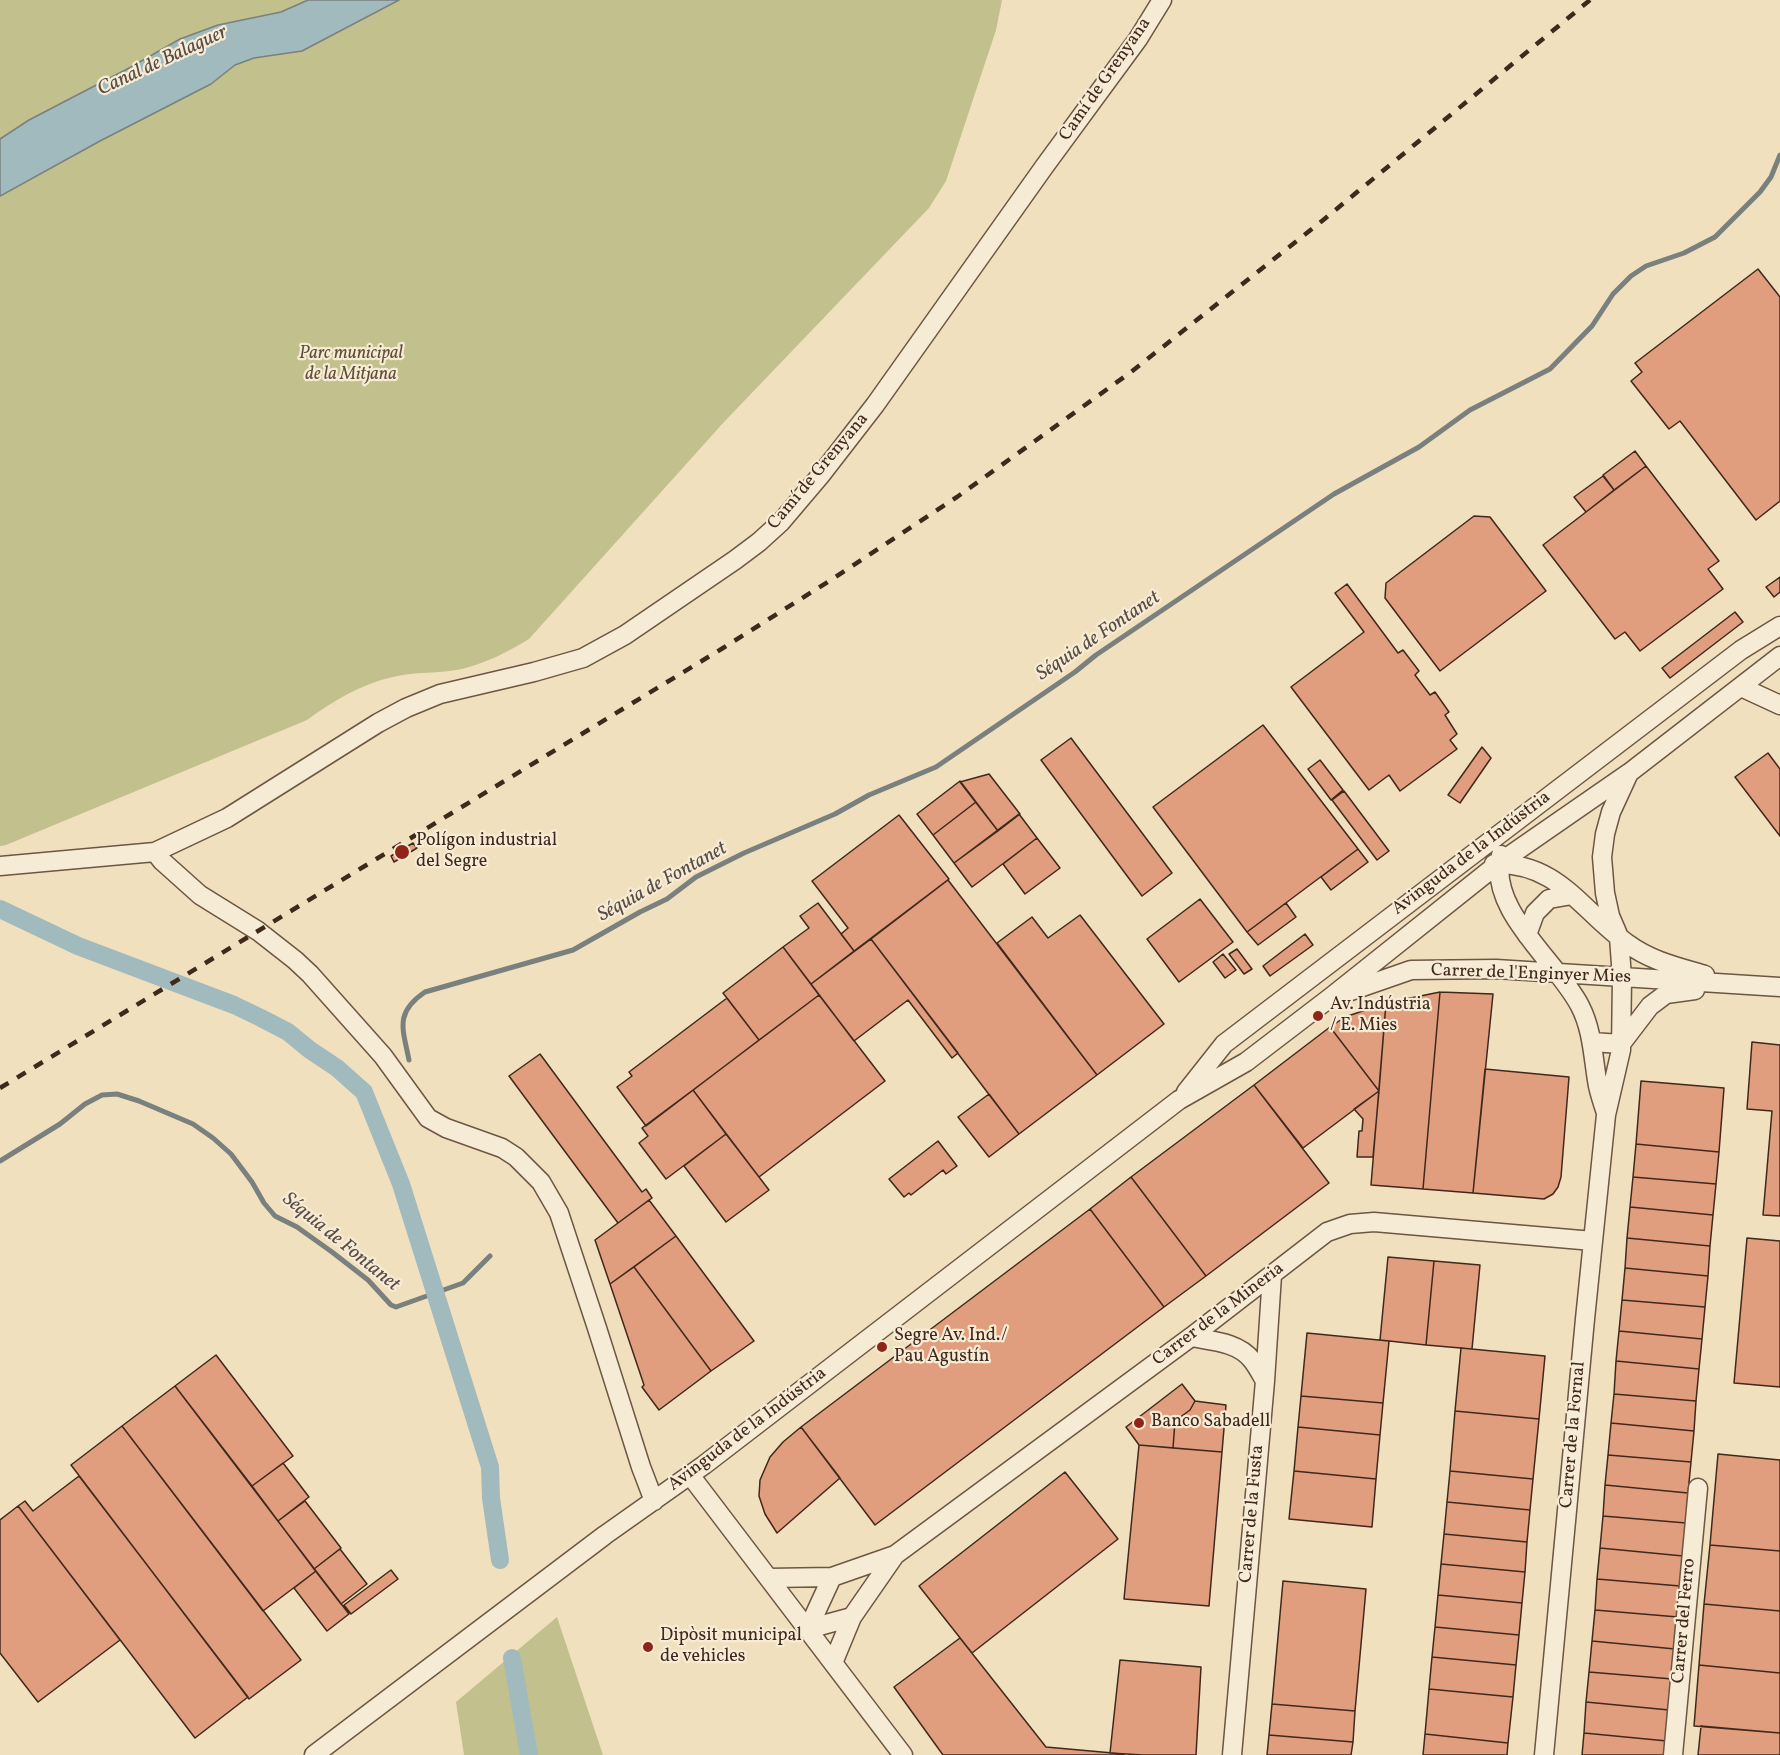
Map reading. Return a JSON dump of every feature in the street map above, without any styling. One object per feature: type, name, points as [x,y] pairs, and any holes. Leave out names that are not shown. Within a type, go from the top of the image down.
[{"type":"street","name":"Camí de Grenyana","points":[[155,852],[227,818],[293,775],[406,708],[440,694],[583,658],[625,635],[759,542],[781,522],[875,405],[1030,186],[1138,39],[1162,0]]},
{"type":"street","name":"Avinguda de la Indústria","points":[[1179,1101],[1224,1044],[1741,650],[1780,626]]},
{"type":"street","name":"Avinguda de la Indústria","points":[[314,1755],[605,1535],[690,1475],[1179,1101],[1246,1062],[1331,998],[1499,863],[1629,773],[1780,656]]},
{"type":"street","points":[[1741,687],[1780,705]]},
{"type":"street","name":"Carrer de la Fornal","points":[[1544,1755],[1606,1115],[1621,1050],[1622,978],[1619,937],[1610,916],[1604,885],[1602,856],[1611,812],[1629,773]]},
{"type":"street","name":"Carrer de la Fornal","points":[[1509,826],[1499,863],[1505,900],[1527,935],[1579,1004],[1589,1025],[1598,1089],[1606,1115]]},
{"type":"street","points":[[0,866],[155,852],[200,895],[258,931],[296,960],[383,1056],[428,1118],[446,1128],[502,1148],[516,1157],[541,1182],[559,1213],[654,1501]]},
{"type":"street","name":"Carrer de l'Enginyer Mies","points":[[1458,865],[1499,863],[1529,867],[1557,881],[1629,946],[1659,962],[1736,984]]},
{"type":"street","points":[[1527,935],[1535,913],[1549,899],[1572,896]]},
{"type":"street","name":"Carrer de l'Enginyer Mies","points":[[1331,998],[1411,970],[1496,969],[1780,987]]},
{"type":"street","points":[[1592,1042],[1621,1044],[1650,1006],[1666,994],[1736,984]]},
{"type":"street","name":"Carrer de la Mineria","points":[[769,1578],[832,1577],[895,1555],[1191,1337],[1327,1232],[1350,1224],[1374,1222],[1593,1240]]},
{"type":"street","name":"Carrer de la Fusta","points":[[1232,1754],[1265,1381],[1272,1275]]},
{"type":"street","points":[[1191,1337],[1236,1347],[1251,1359],[1265,1381]]},
{"type":"street","points":[[690,1475],[903,1755]]},
{"type":"street","name":"Carrer del Ferro","points":[[1673,1755],[1698,1488]]},
{"type":"street","name":"Carrer de la Mineria","points":[[833,1663],[852,1617],[895,1555]]},
{"type":"street","points":[[808,1629],[832,1577]]},
{"type":"street","points":[[808,1629],[852,1617]]},
{"type":"green space","points":[[0,0],[308,0],[281,12],[218,25],[180,39],[29,120],[0,139]]},
{"type":"green space","name":"Parc municipal de la Mitjana","points":[[399,0],[1002,0],[996,30],[946,181],[929,208],[724,422],[529,639],[497,657],[471,667],[453,671],[401,675],[370,684],[337,700],[307,720],[0,846],[0,196],[211,84],[235,65],[254,58],[302,51]]},
{"type":"green space","points":[[557,1617],[603,1755],[464,1755],[456,1702]]},
{"type":"water","name":"Canal de Balaguer","points":[[308,0],[399,0],[302,51],[254,58],[235,65],[211,84],[0,196],[0,139],[29,120],[180,39],[218,25],[281,12]]},
{"type":"building","points":[[1758,269],[1780,297],[1780,501],[1756,520],[1680,421],[1669,429],[1631,381],[1642,372],[1635,363]]},
{"type":"building","points":[[1635,451],[1646,466],[1614,490],[1603,475]]},
{"type":"building","points":[[1646,466],[1719,561],[1708,569],[1723,589],[1640,651],[1625,632],[1615,639],[1543,545]]},
{"type":"building","points":[[1603,476],[1614,490],[1586,512],[1574,497]]},
{"type":"building","points":[[1474,516],[1490,517],[1546,591],[1440,671],[1385,598],[1386,583]]},
{"type":"building","points":[[1780,577],[1780,592],[1774,597],[1766,587]]},
{"type":"building","points":[[1347,584],[1398,653],[1403,650],[1419,671],[1415,675],[1430,695],[1435,692],[1449,712],[1445,715],[1457,734],[1450,740],[1457,749],[1400,791],[1389,775],[1369,790],[1291,687],[1364,632],[1335,593]]},
{"type":"building","points":[[1735,612],[1743,622],[1670,678],[1662,668]]},
{"type":"building","points":[[1263,725],[1358,849],[1247,932],[1153,807]]},
{"type":"building","points":[[1071,738],[1172,873],[1142,896],[1041,760]]},
{"type":"building","points":[[1482,747],[1491,758],[1460,803],[1448,795]]},
{"type":"building","points":[[1768,753],[1780,769],[1780,836],[1735,777]]},
{"type":"building","points":[[1320,760],[1343,790],[1331,800],[1308,769]]},
{"type":"building","points":[[989,774],[1020,814],[998,831],[960,782]]},
{"type":"building","points":[[960,781],[976,802],[933,835],[917,814]]},
{"type":"building","points":[[1344,791],[1389,851],[1377,860],[1332,800]]},
{"type":"building","points":[[976,802],[998,831],[954,863],[933,835]]},
{"type":"building","points":[[1019,814],[1037,838],[972,887],[954,863]]},
{"type":"building","points":[[899,815],[949,879],[854,951],[841,934],[848,928],[812,881]]},
{"type":"building","points":[[1037,838],[1060,868],[1025,894],[1003,864]]},
{"type":"building","points":[[413,843],[417,848],[394,862],[391,856]]},
{"type":"building","points":[[1358,849],[1368,862],[1331,890],[1321,877]]},
{"type":"building","points":[[948,880],[1097,1075],[1019,1134],[871,939]]},
{"type":"building","points":[[1200,899],[1233,942],[1179,982],[1147,939]]},
{"type":"building","points":[[818,903],[854,951],[811,984],[783,947],[809,928],[800,916]]},
{"type":"building","points":[[1286,903],[1296,917],[1258,945],[1247,932]]},
{"type":"building","points":[[1080,915],[1164,1024],[1097,1075],[997,943],[1032,917],[1048,938]]},
{"type":"building","points":[[1305,934],[1313,945],[1270,976],[1263,966]]},
{"type":"building","points":[[871,939],[958,1053],[952,1058],[908,1000],[854,1041],[811,984]]},
{"type":"building","points":[[783,947],[819,995],[759,1040],[723,993]]},
{"type":"building","points":[[1237,949],[1252,969],[1244,974],[1229,954]]},
{"type":"building","points":[[1223,954],[1236,970],[1225,978],[1213,962]]},
{"type":"building","points":[[1440,992],[1423,1189],[1371,1185],[1386,1003]]},
{"type":"building","points":[[1440,992],[1493,994],[1473,1193],[1423,1189]]},
{"type":"building","points":[[819,995],[885,1081],[759,1177],[693,1090]]},
{"type":"building","points":[[727,998],[759,1040],[646,1126],[617,1087],[632,1076],[629,1072]]},
{"type":"building","points":[[1386,1003],[1379,1091],[1330,1027],[1345,1017]]},
{"type":"building","points":[[1330,1027],[1379,1091],[1303,1148],[1254,1085]]},
{"type":"building","points":[[1752,1042],[1780,1045],[1780,1216],[1763,1215],[1772,1111],[1747,1109]]},
{"type":"building","points":[[540,1054],[642,1192],[646,1189],[652,1198],[618,1223],[509,1076]]},
{"type":"building","points":[[1485,1069],[1569,1077],[1561,1177],[1553,1194],[1544,1199],[1473,1193]]},
{"type":"building","points":[[1641,1081],[1724,1088],[1719,1152],[1636,1144]]},
{"type":"building","points":[[1254,1085],[1329,1183],[1206,1276],[1131,1177]]},
{"type":"building","points":[[693,1090],[726,1134],[666,1179],[639,1143],[648,1136],[642,1128]]},
{"type":"building","points":[[1379,1091],[1373,1157],[1357,1157],[1359,1131],[1362,1131],[1363,1119],[1354,1109]]},
{"type":"building","points":[[989,1094],[1019,1134],[989,1157],[958,1117]]},
{"type":"building","points":[[726,1134],[769,1190],[726,1222],[684,1166]]},
{"type":"building","points":[[938,1141],[957,1166],[946,1174],[943,1170],[911,1195],[909,1193],[904,1197],[889,1179]]},
{"type":"building","points":[[1636,1144],[1719,1152],[1716,1184],[1633,1177]]},
{"type":"building","points":[[1131,1177],[1206,1276],[1164,1307],[1090,1209]]},
{"type":"building","points":[[1633,1177],[1716,1184],[1713,1215],[1630,1207]]},
{"type":"building","points":[[649,1200],[676,1236],[610,1284],[595,1240]]},
{"type":"building","points":[[1630,1207],[1713,1215],[1710,1246],[1627,1238]]},
{"type":"building","points":[[1090,1209],[1164,1307],[875,1525],[801,1427]]},
{"type":"building","points":[[676,1236],[754,1341],[711,1371],[634,1267]]},
{"type":"building","points":[[1627,1238],[1710,1246],[1708,1276],[1625,1268]]},
{"type":"building","points":[[1747,1238],[1780,1241],[1780,1387],[1734,1383]]},
{"type":"building","points":[[1388,1257],[1434,1261],[1426,1345],[1380,1340]]},
{"type":"building","points":[[1434,1261],[1480,1265],[1472,1349],[1426,1345]]},
{"type":"building","points":[[634,1267],[711,1371],[659,1410],[642,1387],[644,1385],[610,1284]]},
{"type":"building","points":[[1625,1268],[1708,1276],[1705,1307],[1622,1300]]},
{"type":"building","points":[[1622,1300],[1705,1307],[1702,1339],[1619,1331]]},
{"type":"building","points":[[1619,1331],[1702,1339],[1699,1369],[1616,1361]]},
{"type":"building","points":[[1307,1333],[1389,1341],[1383,1403],[1301,1396]]},
{"type":"building","points":[[1461,1348],[1545,1356],[1539,1419],[1455,1411]]},
{"type":"building","points":[[216,1355],[293,1456],[252,1486],[175,1386]]},
{"type":"building","points":[[1616,1361],[1699,1369],[1696,1401],[1614,1394]]},
{"type":"building","points":[[1182,1384],[1195,1401],[1190,1410],[1175,1421],[1173,1448],[1139,1445],[1126,1427]]},
{"type":"building","points":[[175,1386],[316,1571],[263,1611],[122,1426]]},
{"type":"building","points":[[1614,1394],[1696,1401],[1694,1431],[1611,1423]]},
{"type":"building","points":[[1301,1396],[1383,1403],[1380,1435],[1298,1427]]},
{"type":"building","points":[[1195,1401],[1226,1405],[1222,1452],[1173,1448],[1175,1421],[1190,1410]]},
{"type":"building","points":[[1455,1411],[1539,1419],[1533,1479],[1450,1471]]},
{"type":"building","points":[[1611,1423],[1694,1431],[1691,1462],[1608,1455]]},
{"type":"building","points":[[122,1426],[301,1660],[249,1699],[71,1465]]},
{"type":"building","points":[[801,1427],[840,1478],[777,1533],[765,1514],[759,1496],[760,1480],[770,1457]]},
{"type":"building","points":[[1298,1427],[1380,1435],[1376,1479],[1294,1471]]},
{"type":"building","points":[[1139,1445],[1222,1452],[1209,1606],[1124,1599]]},
{"type":"building","points":[[1718,1454],[1780,1460],[1780,1551],[1710,1545]]},
{"type":"building","points":[[1608,1455],[1691,1462],[1688,1493],[1605,1485]]},
{"type":"building","points":[[283,1463],[309,1497],[278,1521],[252,1486]]},
{"type":"building","points":[[1294,1471],[1376,1479],[1372,1527],[1289,1519]]},
{"type":"building","points":[[1450,1471],[1533,1479],[1530,1510],[1447,1502]]},
{"type":"building","points":[[1065,1472],[1118,1539],[972,1653],[919,1586]]},
{"type":"building","points":[[79,1476],[248,1697],[195,1738],[18,1506],[25,1501],[33,1511]]},
{"type":"building","points":[[1605,1485],[1688,1493],[1686,1523],[1603,1516]]},
{"type":"building","points":[[305,1501],[341,1548],[314,1569],[278,1521]]},
{"type":"building","points":[[1447,1502],[1530,1510],[1527,1542],[1444,1534]]},
{"type":"building","points":[[18,1506],[120,1640],[38,1702],[0,1653],[0,1520]]},
{"type":"building","points":[[1603,1516],[1686,1523],[1683,1556],[1600,1548]]},
{"type":"building","points":[[1444,1534],[1527,1542],[1525,1572],[1441,1564]]},
{"type":"building","points":[[1710,1545],[1780,1551],[1780,1611],[1704,1604]]},
{"type":"building","points":[[1600,1548],[1683,1556],[1680,1586],[1597,1579]]},
{"type":"building","points":[[340,1549],[367,1584],[341,1604],[314,1569]]},
{"type":"building","points":[[1441,1564],[1525,1572],[1522,1603],[1438,1595]]},
{"type":"building","points":[[391,1570],[398,1579],[351,1614],[344,1605]]},
{"type":"building","points":[[316,1571],[349,1614],[327,1631],[294,1588]]},
{"type":"building","points":[[1597,1579],[1680,1586],[1678,1617],[1595,1610]]},
{"type":"building","points":[[1283,1581],[1366,1589],[1355,1711],[1272,1704]]},
{"type":"building","points":[[1438,1595],[1522,1603],[1519,1635],[1435,1627]]},
{"type":"building","points":[[1704,1604],[1780,1611],[1780,1673],[1699,1665]]},
{"type":"building","points":[[1595,1610],[1678,1617],[1675,1649],[1592,1641]]},
{"type":"building","points":[[1435,1627],[1519,1635],[1516,1665],[1432,1657]]},
{"type":"building","points":[[960,1638],[1046,1747],[1124,1755],[943,1755],[894,1687]]},
{"type":"building","points":[[1592,1641],[1675,1649],[1672,1679],[1589,1672]]},
{"type":"building","points":[[1432,1657],[1516,1665],[1513,1697],[1429,1689]]},
{"type":"building","points":[[1120,1660],[1201,1667],[1196,1755],[1110,1753]]},
{"type":"building","points":[[1699,1665],[1780,1673],[1780,1733],[1694,1726]]},
{"type":"building","points":[[1589,1672],[1672,1679],[1669,1710],[1586,1702]]},
{"type":"building","points":[[1429,1689],[1513,1697],[1508,1743],[1425,1734]]},
{"type":"building","points":[[1586,1702],[1669,1710],[1667,1741],[1584,1733]]},
{"type":"building","points":[[1272,1704],[1355,1711],[1353,1742],[1269,1735]]},
{"type":"building","points":[[1701,1726],[1780,1733],[1780,1755],[1698,1755]]},
{"type":"building","points":[[1584,1733],[1667,1741],[1665,1755],[1582,1755]]},
{"type":"building","points":[[1425,1734],[1508,1743],[1507,1755],[1423,1755]]},
{"type":"building","points":[[1269,1735],[1353,1742],[1351,1755],[1267,1755]]},
{"type":"waterway","name":"Séquia de Fontanet","points":[[409,1060],[403,1022],[409,1007],[425,992],[573,950],[667,899],[696,877],[744,853],[835,814],[869,795],[936,767],[1075,672],[1096,655],[1334,494],[1419,447],[1470,410],[1550,369],[1592,326],[1613,294],[1631,276],[1646,266],[1684,253],[1715,237],[1760,192],[1771,177],[1780,155]]},
{"type":"waterway","points":[[0,909],[78,946],[234,1005],[261,1018],[288,1032],[337,1068],[364,1092],[401,1184],[490,1467],[491,1498],[500,1560]]},
{"type":"waterway","name":"Séquia de Fontanet","points":[[0,1161],[60,1124],[85,1104],[102,1095],[117,1094],[193,1124],[213,1138],[231,1154],[275,1216],[297,1227],[332,1252],[368,1280],[391,1305],[396,1307],[463,1283],[490,1256]]},
{"type":"waterway","points":[[512,1658],[529,1755]]},
{"type":"railway","points":[[0,1088],[723,648],[957,497],[1131,372],[1322,221],[1590,0]]},
{"type":"place","name":"Polígon industrial del Segre","points":[[402,852]]},
{"type":"place","name":"Av. Indústria / E. Mies","points":[[1318,1016]]},
{"type":"place","name":"Segre Av. Ind./ Pau Agustín","points":[[882,1347]]},
{"type":"place","name":"Banco Sabadell","points":[[1139,1423]]},
{"type":"place","name":"Dipòsit municipal de vehicles","points":[[648,1647]]}]
